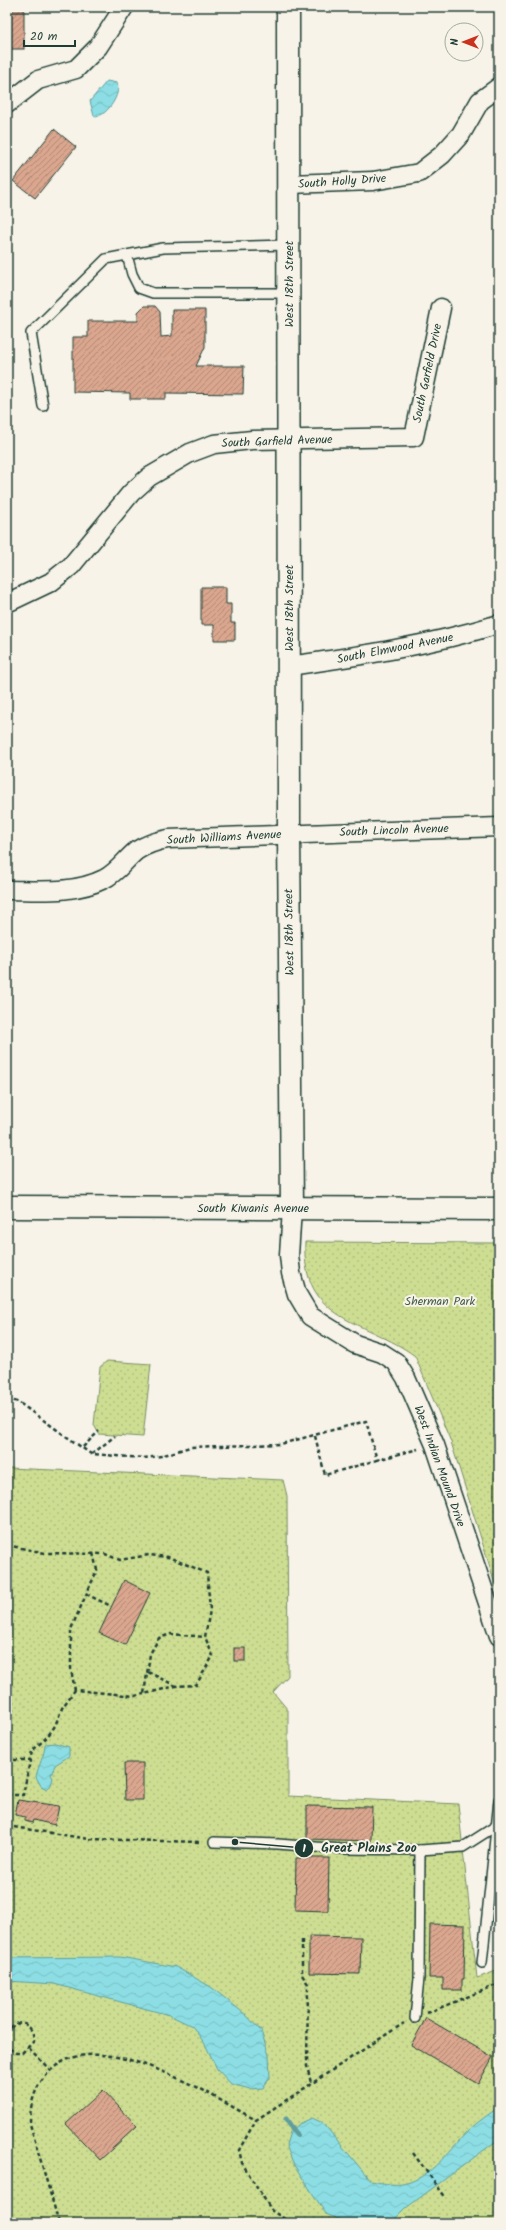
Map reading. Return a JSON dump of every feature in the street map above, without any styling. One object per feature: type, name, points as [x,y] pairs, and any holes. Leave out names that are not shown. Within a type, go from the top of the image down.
[{"type":"street","points":[[7,104],[38,80],[76,69],[98,47],[124,7]]},
{"type":"street","name":"West 18th Street","points":[[288,7],[289,833],[292,1209]]},
{"type":"street","name":"South Holly Drive","points":[[289,184],[373,181],[419,173],[442,155],[461,134],[480,101],[499,87]]},
{"type":"street","name":"South Garfield Drive","points":[[414,437],[441,308]]},
{"type":"street","name":"South Garfield Avenue","points":[[7,602],[51,582],[71,566],[131,493],[149,477],[164,466],[214,444],[289,439],[414,437]]},
{"type":"street","name":"South Elmwood Avenue","points":[[289,666],[380,653],[468,633],[499,624]]},
{"type":"street","name":"South Lincoln Avenue","points":[[289,833],[499,827]]},
{"type":"street","name":"South Williams Avenue","points":[[7,890],[65,890],[85,886],[104,879],[137,851],[154,842],[168,838],[289,833]]},
{"type":"street","name":"South Kiwanis Avenue","points":[[7,1207],[499,1209]]},
{"type":"street","name":"West Indian Mound Drive","points":[[292,1209],[289,1255],[291,1273],[297,1294],[310,1316],[354,1344],[382,1354],[396,1362],[406,1378],[435,1445],[499,1636]]},
{"type":"lane","points":[[43,406],[31,333],[106,259],[162,248],[289,245]]},
{"type":"lane","points":[[127,255],[132,274],[139,288],[153,293],[289,293]]},
{"type":"lane","points":[[482,1963],[498,1825],[499,1800]]},
{"type":"lane","points":[[214,1842],[341,1849],[420,1850],[463,1847],[498,1825]]},
{"type":"lane","points":[[415,2018],[419,1978],[420,1850]]},
{"type":"path","points":[[7,1399],[18,1402],[91,1454],[153,1458],[190,1447],[261,1446],[296,1442],[366,1421],[377,1460]]},
{"type":"path","points":[[83,1447],[99,1431]]},
{"type":"path","points":[[91,1454],[115,1436]]},
{"type":"path","points":[[314,1436],[325,1475],[413,1451]]},
{"type":"path","points":[[7,1545],[45,1553],[105,1554],[120,1560],[149,1555],[168,1557],[207,1573],[210,1610],[205,1637],[213,1656],[196,1685],[176,1686],[135,1696],[75,1690]]},
{"type":"path","points":[[7,1795],[23,1795],[32,1751],[51,1732],[62,1708],[75,1690],[71,1670],[71,1629],[97,1570],[93,1553]]},
{"type":"path","points":[[86,1594],[112,1606]]},
{"type":"path","points":[[144,1694],[150,1654],[159,1638],[171,1634],[205,1637]]},
{"type":"path","points":[[148,1672],[176,1686]]},
{"type":"path","points":[[7,1792],[8,1760],[30,1760]]},
{"type":"path","points":[[7,1826],[89,1840],[214,1842]]},
{"type":"path","points":[[302,1940],[302,1975],[308,1984],[307,2066],[311,2083]]},
{"type":"path","points":[[291,2223],[272,2211],[242,2163],[240,2150],[256,2120],[397,2025],[499,1984]]},
{"type":"path","points":[[7,2034],[8,2027],[24,2023],[31,2027],[34,2033],[34,2041],[29,2048],[22,2053],[16,2053],[7,2047]]},
{"type":"path","points":[[29,2048],[50,2070]]},
{"type":"path","points":[[60,2223],[30,2124],[30,2110],[33,2095],[40,2081],[50,2070],[64,2059],[80,2055],[108,2055],[163,2070],[256,2120]]},
{"type":"path","points":[[414,2153],[446,2198]]},
{"type":"green space","name":"Sherman Park","points":[[305,1242],[499,1243],[499,1596],[451,1442],[415,1356],[396,1344],[340,1316],[325,1304],[314,1289],[307,1269]]},
{"type":"green space","points":[[107,1361],[151,1364],[143,1437],[99,1434],[94,1425],[100,1367]]},
{"type":"green space","points":[[7,1468],[283,1480],[287,1496],[288,1676],[273,1692],[288,1710],[288,1796],[458,1804],[477,1978],[499,1970],[499,2223],[7,2223]]},
{"type":"water","points":[[107,81],[117,83],[117,93],[109,108],[101,115],[96,117],[94,116],[90,101]]},
{"type":"water","points":[[55,1743],[69,1747],[69,1756],[55,1765],[51,1775],[53,1778],[51,1785],[47,1789],[41,1786],[36,1777],[45,1744]]},
{"type":"water","points":[[120,1957],[176,1967],[211,1987],[246,2015],[261,2031],[269,2055],[270,2077],[263,2088],[250,2089],[231,2084],[217,2069],[205,2044],[192,2026],[169,2015],[54,1984],[7,1981],[7,1958]]},
{"type":"water","points":[[499,2107],[499,2139],[406,2208],[393,2221],[385,2223],[343,2221],[326,2214],[294,2165],[286,2145],[290,2132],[299,2124],[312,2118],[323,2123],[371,2181],[401,2184],[419,2178],[435,2166],[470,2129]]},
{"type":"building","points":[[7,7],[24,7],[24,49],[7,49]]},
{"type":"building","points":[[54,129],[76,147],[35,198],[13,181]]},
{"type":"building","points":[[144,306],[155,306],[160,312],[161,337],[172,336],[172,310],[205,310],[205,347],[196,366],[244,366],[243,394],[166,393],[166,399],[130,399],[130,393],[73,392],[73,337],[88,337],[88,321],[138,321],[138,312]]},
{"type":"building","points":[[201,587],[226,587],[226,604],[231,604],[231,623],[235,623],[235,640],[214,640],[214,625],[201,625]]},
{"type":"building","points":[[124,1580],[150,1593],[125,1645],[99,1633]]},
{"type":"building","points":[[234,1648],[245,1648],[245,1661],[234,1661]]},
{"type":"building","points":[[124,1763],[143,1763],[143,1800],[125,1800]]},
{"type":"building","points":[[18,1800],[59,1806],[55,1825],[33,1820],[32,1823],[25,1821],[25,1817],[15,1815]]},
{"type":"building","points":[[307,1806],[372,1807],[371,1841],[307,1839]]},
{"type":"building","points":[[296,1858],[329,1858],[328,1911],[295,1910]]},
{"type":"building","points":[[430,1924],[465,1925],[464,1979],[462,1979],[462,1990],[443,1990],[443,1978],[429,1978]]},
{"type":"building","points":[[309,1936],[361,1937],[360,1974],[309,1973]]},
{"type":"building","points":[[426,2018],[493,2057],[478,2084],[411,2045]]},
{"type":"building","points":[[103,2090],[137,2126],[100,2160],[66,2124]]},
{"type":"waterway","points":[[286,2119],[297,2135]]},
{"type":"place","name":"Great Plains Zoo","points":[[235,1842]]}]
